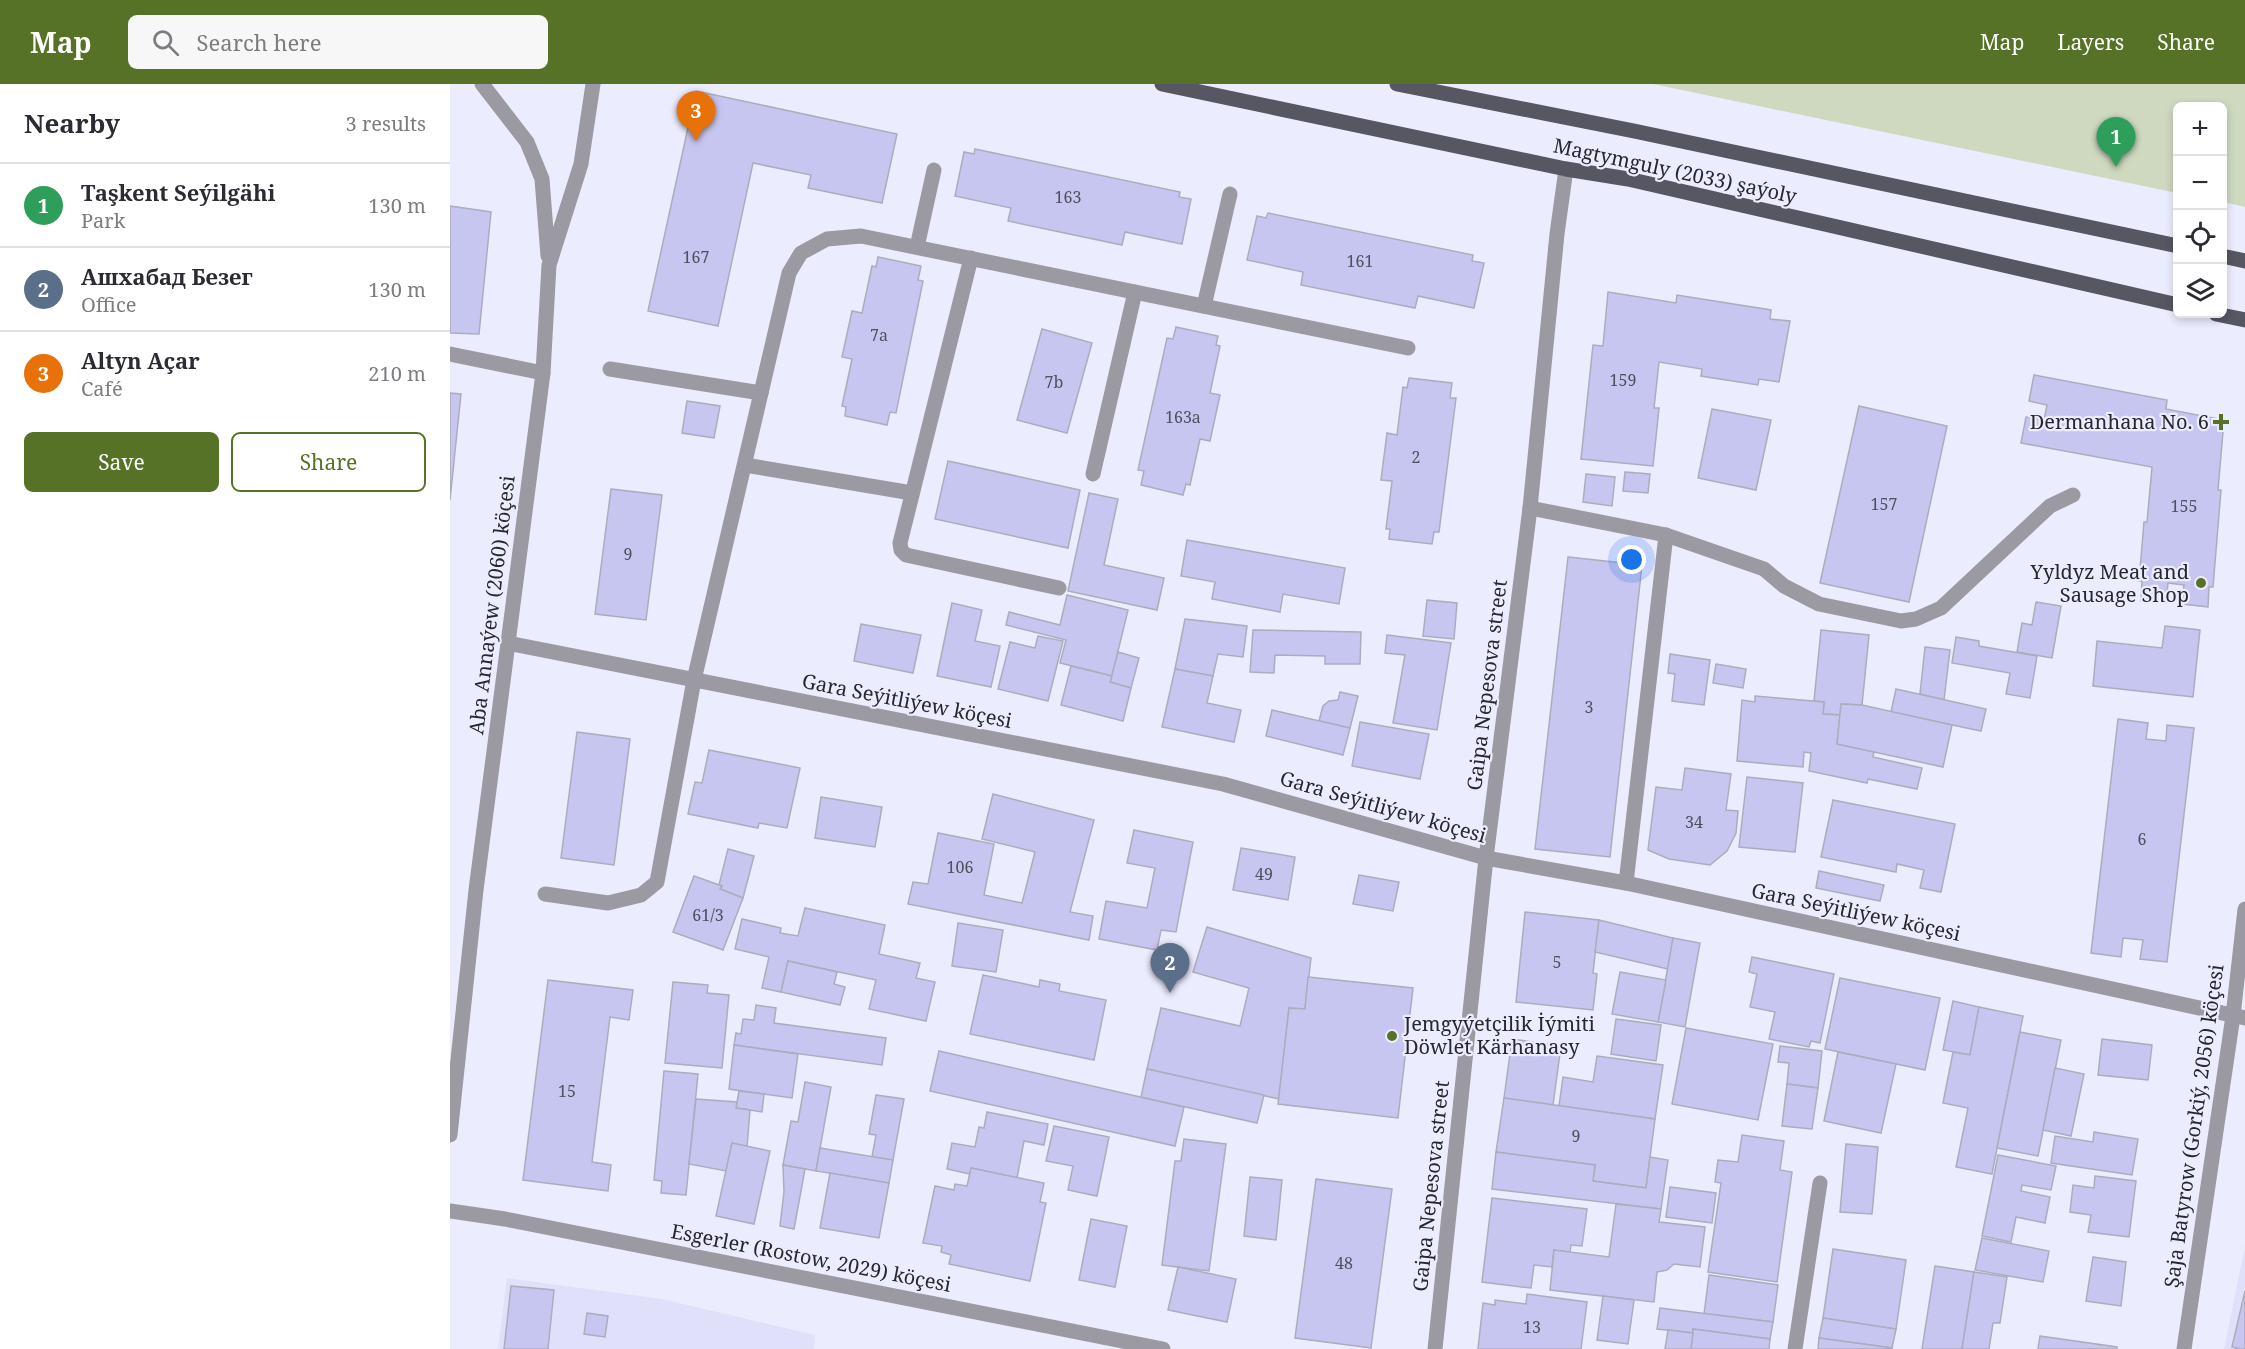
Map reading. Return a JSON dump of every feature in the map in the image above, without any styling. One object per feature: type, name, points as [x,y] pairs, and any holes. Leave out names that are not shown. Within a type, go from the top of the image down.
[{"type":"main road","name":"Magtymguly (2033) şaýoly","points":[[1162,84],[1566,169],[1628,179],[2173,304]]},
{"type":"main road","name":"Magtymguly (2033) şaýoly","points":[[1397,84],[1645,133],[2173,245]]},
{"type":"main road","points":[[2227,257],[2245,261]]},
{"type":"main road","points":[[2227,316],[2245,320]]},
{"type":"street","points":[[482,84],[528,142],[542,179],[549,265]]},
{"type":"street","name":"Aba Annaýew (2060) köçesi","points":[[450,1135],[476,890],[543,373],[549,265],[582,164],[593,84]]},
{"type":"street","name":"Gaipa Nepesova street","points":[[1435,1349],[1486,858],[1530,508],[1557,234],[1566,169]]},
{"type":"street","points":[[917,247],[934,170]]},
{"type":"street","points":[[1204,306],[1230,194]]},
{"type":"street","points":[[545,894],[608,903],[641,895],[657,882],[694,680],[789,273],[801,253],[827,239],[861,236],[1407,348]]},
{"type":"street","points":[[971,258],[900,543],[901,550],[906,555],[1059,588]]},
{"type":"street","points":[[1093,474],[1135,292]]},
{"type":"street","points":[[450,354],[543,373]]},
{"type":"street","points":[[610,369],[761,393]]},
{"type":"street","points":[[744,465],[912,493]]},
{"type":"street","points":[[1530,508],[1666,536],[1764,569],[1784,586],[1819,604],[1901,621],[1916,619],[1941,608],[2050,506],[2073,495]]},
{"type":"street","points":[[1626,883],[1666,536]]},
{"type":"street","name":"Gara Seýitliýew köçesi","points":[[508,643],[1223,784],[1486,858],[1626,883],[2239,1017]]},
{"type":"street","name":"Şaja Batyrow (Gorkiý, 2056) köçesi","points":[[2184,1349],[2239,1017],[2245,909]]},
{"type":"street","points":[[1795,1349],[1820,1183]]},
{"type":"street","name":"Esgerler (Rostow, 2029) köçesi","points":[[450,1211],[505,1219],[1093,1342],[1163,1349]]},
{"type":"shaded area","points":[[2245,1246],[2245,1349],[2224,1349]]},
{"type":"shaded area","points":[[507,1278],[662,1299],[815,1335],[814,1349],[498,1349]]},
{"type":"green space","points":[[1653,84],[2245,84],[2245,207],[2227,203],[2227,102],[2173,102],[2173,192]]},
{"type":"building","points":[[696,91],[897,134],[882,203],[808,188],[811,175],[753,163],[718,326],[648,311]]},
{"type":"building","points":[[975,149],[1180,192],[1179,197],[1191,199],[1182,244],[1125,232],[1122,245],[1008,221],[1011,208],[955,196],[964,152],[974,154]]},
{"type":"building","points":[[450,206],[491,212],[479,334],[450,333]]},
{"type":"building","points":[[1268,213],[1473,255],[1472,261],[1484,263],[1474,308],[1418,296],[1415,308],[1301,285],[1303,272],[1247,260],[1257,216],[1266,218]]},
{"type":"building","points":[[878,257],[921,266],[918,280],[923,281],[896,413],[890,412],[887,425],[845,416],[846,407],[842,406],[852,359],[842,357],[852,311],[862,313],[872,266],[876,267]]},
{"type":"building","points":[[1608,292],[1676,303],[1677,295],[1771,310],[1770,319],[1790,321],[1779,382],[1759,379],[1758,385],[1701,376],[1702,369],[1659,362],[1654,408],[1659,408],[1653,466],[1581,459],[1593,345],[1603,346]]},
{"type":"building","points":[[1176,327],[1218,336],[1216,345],[1220,346],[1210,393],[1220,395],[1210,441],[1200,439],[1190,485],[1186,484],[1183,495],[1141,485],[1144,471],[1138,470],[1167,338],[1173,339]]},
{"type":"building","points":[[1042,329],[1092,343],[1067,433],[1017,420]]},
{"type":"building","points":[[2034,375],[2167,400],[2166,409],[2224,420],[2213,587],[2209,587],[2208,607],[2182,604],[2184,585],[2168,583],[2166,603],[2141,601],[2142,581],[2139,581],[2152,467],[2021,443],[2026,417],[2044,420],[2047,405],[2029,401]]},
{"type":"building","points":[[1409,378],[1452,383],[1450,398],[1456,398],[1439,532],[1434,532],[1432,544],[1389,539],[1390,529],[1386,529],[1392,481],[1381,480],[1387,433],[1397,435],[1403,387],[1407,388]]},
{"type":"building","points":[[450,393],[461,394],[450,500]]},
{"type":"building","points":[[687,401],[720,406],[714,438],[682,433]]},
{"type":"building","points":[[1859,406],[1947,426],[1909,602],[1820,583]]},
{"type":"building","points":[[1712,409],[1771,420],[1756,490],[1698,478]]},
{"type":"building","points":[[948,461],[1080,490],[1068,548],[935,519]]},
{"type":"building","points":[[1625,472],[1650,474],[1648,493],[1623,491]]},
{"type":"building","points":[[1586,474],[1615,477],[1612,506],[1583,502]]},
{"type":"building","points":[[611,489],[662,495],[646,620],[595,614]]},
{"type":"building","points":[[1089,493],[1118,499],[1104,565],[1164,578],[1157,610],[1068,591]]},
{"type":"building","points":[[1187,540],[1345,568],[1339,604],[1283,594],[1280,612],[1212,599],[1215,582],[1181,576]]},
{"type":"building","points":[[1568,557],[1642,565],[1610,857],[1535,849]]},
{"type":"building","points":[[1067,595],[1128,610],[1112,676],[1060,663],[1066,640],[1006,625],[1009,612],[1060,625]]},
{"type":"building","points":[[1427,600],[1457,603],[1454,639],[1423,636]]},
{"type":"building","points":[[2036,602],[2061,606],[2052,658],[2017,652],[2022,623],[2032,625]]},
{"type":"building","points":[[952,603],[982,610],[975,641],[1000,646],[991,687],[937,676]]},
{"type":"building","points":[[1185,619],[1247,626],[1243,657],[1218,654],[1213,676],[1175,669]]},
{"type":"building","points":[[861,624],[921,635],[913,673],[854,661]]},
{"type":"building","points":[[2165,626],[2200,630],[2193,697],[2093,686],[2097,641],[2162,648]]},
{"type":"building","points":[[1253,630],[1361,632],[1360,664],[1325,664],[1325,656],[1275,655],[1274,673],[1250,672]]},
{"type":"building","points":[[1821,630],[1869,635],[1862,705],[1841,704],[1840,715],[1823,714],[1824,702],[1814,701]]},
{"type":"building","points":[[1387,635],[1451,643],[1437,730],[1393,723],[1405,655],[1385,653]]},
{"type":"building","points":[[1038,636],[1063,641],[1048,701],[998,689],[1010,642],[1035,648]]},
{"type":"building","points":[[1956,637],[1979,641],[1979,646],[2037,656],[2030,698],[2006,694],[2010,673],[1952,663]]},
{"type":"building","points":[[1925,647],[1950,650],[1944,700],[1920,694]]},
{"type":"building","points":[[1118,652],[1139,658],[1131,688],[1110,682]]},
{"type":"building","points":[[1670,654],[1710,660],[1704,705],[1672,701],[1675,674],[1668,673]]},
{"type":"building","points":[[1716,664],[1746,669],[1743,688],[1713,683]]},
{"type":"building","points":[[1071,666],[1112,676],[1110,682],[1131,688],[1123,721],[1061,705]]},
{"type":"building","points":[[1175,669],[1213,676],[1207,703],[1241,710],[1234,742],[1162,727]]},
{"type":"building","points":[[1896,689],[1986,709],[1981,731],[1891,712]]},
{"type":"building","points":[[1340,692],[1358,696],[1350,728],[1319,721],[1323,706],[1329,701],[1338,700]]},
{"type":"building","points":[[1755,696],[1824,702],[1823,714],[1840,715],[1837,744],[1874,752],[1873,757],[1922,768],[1917,789],[1868,779],[1867,783],[1809,771],[1811,753],[1804,752],[1803,767],[1737,761],[1742,700],[1755,702]]},
{"type":"building","points":[[1841,704],[1862,705],[1952,725],[1943,767],[1837,744]]},
{"type":"building","points":[[1272,710],[1350,728],[1343,755],[1266,736]]},
{"type":"building","points":[[2118,719],[2148,723],[2146,739],[2166,741],[2167,725],[2194,728],[2167,962],[2140,959],[2143,940],[2123,938],[2121,957],[2091,953]]},
{"type":"building","points":[[1360,722],[1429,734],[1420,779],[1352,766]]},
{"type":"building","points":[[577,732],[630,739],[614,865],[561,858]]},
{"type":"building","points":[[709,750],[800,768],[787,828],[759,823],[758,828],[688,814],[695,782],[702,783]]},
{"type":"building","points":[[1685,768],[1731,774],[1726,810],[1738,811],[1736,833],[1727,851],[1710,865],[1669,859],[1648,850],[1656,787],[1682,790]]},
{"type":"building","points":[[1747,777],[1803,783],[1795,852],[1739,847]]},
{"type":"building","points":[[993,794],[1094,820],[1070,912],[1093,916],[1089,940],[908,904],[913,882],[928,884],[938,833],[994,844],[984,895],[1022,903],[1035,852],[982,839]]},
{"type":"building","points":[[821,797],[882,807],[875,847],[815,838]]},
{"type":"building","points":[[1833,800],[1955,824],[1941,892],[1920,888],[1924,870],[1897,864],[1896,872],[1821,857]]},
{"type":"building","points":[[1134,830],[1193,842],[1176,932],[1161,930],[1157,950],[1099,939],[1106,901],[1147,908],[1155,868],[1127,863]]},
{"type":"building","points":[[1241,848],[1295,857],[1288,900],[1233,890]]},
{"type":"building","points":[[728,849],[754,856],[743,898],[720,889]]},
{"type":"building","points":[[1819,871],[1884,885],[1880,901],[1816,888]]},
{"type":"building","points":[[1359,875],[1399,882],[1393,911],[1353,904]]},
{"type":"building","points":[[694,876],[722,886],[720,889],[743,898],[723,950],[673,932]]},
{"type":"building","points":[[805,908],[885,925],[879,954],[920,963],[916,978],[935,982],[926,1021],[869,1009],[876,980],[788,961],[781,992],[762,988],[769,957],[735,949],[742,919],[781,928],[780,933],[798,936]]},
{"type":"building","points":[[1525,912],[1599,920],[1593,973],[1597,974],[1593,1010],[1516,1002]]},
{"type":"building","points":[[1599,920],[1673,938],[1668,969],[1595,952]]},
{"type":"building","points":[[958,923],[1003,930],[996,972],[952,966]]},
{"type":"building","points":[[1207,927],[1311,958],[1305,1009],[1289,1008],[1279,1099],[1147,1069],[1161,1008],[1240,1026],[1249,988],[1193,972]]},
{"type":"building","points":[[1673,938],[1700,943],[1685,1027],[1658,1022]]},
{"type":"building","points":[[1752,957],[1834,974],[1820,1043],[1811,1041],[1809,1047],[1769,1039],[1775,1012],[1750,1007],[1757,974],[1749,972]]},
{"type":"building","points":[[788,961],[837,972],[834,984],[845,987],[840,1005],[781,992]]},
{"type":"building","points":[[1620,972],[1666,980],[1658,1022],[1612,1014]]},
{"type":"building","points":[[983,975],[1039,987],[1040,980],[1060,984],[1059,991],[1106,1000],[1094,1060],[970,1034]]},
{"type":"building","points":[[1308,977],[1413,988],[1398,1118],[1278,1104],[1289,1008],[1305,1009]]},
{"type":"building","points":[[1840,978],[1940,998],[1925,1070],[1825,1049]]},
{"type":"building","points":[[548,980],[633,990],[629,1020],[610,1017],[592,1162],[611,1165],[608,1191],[523,1180]]},
{"type":"building","points":[[673,982],[708,985],[707,993],[729,995],[722,1068],[665,1063]]},
{"type":"building","points":[[1953,1001],[1979,1007],[1970,1055],[1943,1050]]},
{"type":"building","points":[[756,1005],[776,1008],[774,1023],[886,1038],[882,1065],[734,1045],[736,1033],[741,1034],[743,1019],[754,1020]]},
{"type":"building","points":[[1979,1007],[2023,1016],[1992,1174],[1956,1167],[1968,1108],[1943,1103],[1953,1052],[1970,1055]]},
{"type":"building","points":[[1616,1019],[1661,1025],[1656,1061],[1611,1054]]},
{"type":"building","points":[[1686,1028],[1773,1044],[1758,1120],[1672,1104]]},
{"type":"building","points":[[2020,1032],[2061,1040],[2038,1156],[1997,1148]]},
{"type":"building","points":[[1512,1039],[1561,1046],[1553,1105],[1504,1098]]},
{"type":"building","points":[[2102,1039],[2152,1045],[2148,1080],[2098,1075]]},
{"type":"building","points":[[734,1045],[798,1054],[792,1098],[729,1089]]},
{"type":"building","points":[[1780,1046],[1822,1051],[1818,1088],[1787,1084],[1789,1063],[1778,1062]]},
{"type":"building","points":[[939,1051],[1184,1107],[1175,1146],[930,1091]]},
{"type":"building","points":[[1838,1052],[1896,1064],[1881,1133],[1824,1121]]},
{"type":"building","points":[[1597,1056],[1663,1065],[1655,1119],[1559,1106],[1563,1077],[1593,1082]]},
{"type":"building","points":[[2055,1068],[2084,1074],[2071,1136],[2043,1130]]},
{"type":"building","points":[[1147,1069],[1264,1095],[1257,1123],[1141,1097]]},
{"type":"building","points":[[664,1071],[698,1074],[686,1195],[661,1193],[662,1181],[654,1180]]},
{"type":"building","points":[[805,1082],[831,1087],[816,1171],[783,1165],[791,1121],[798,1122]]},
{"type":"building","points":[[1787,1084],[1818,1088],[1812,1129],[1782,1126]]},
{"type":"building","points":[[739,1091],[764,1094],[762,1112],[736,1108]]},
{"type":"building","points":[[876,1095],[904,1099],[893,1160],[872,1157],[876,1135],[869,1134]]},
{"type":"building","points":[[1504,1098],[1655,1119],[1646,1188],[1593,1181],[1595,1165],[1496,1152]]},
{"type":"building","points":[[696,1099],[737,1102],[736,1108],[750,1110],[747,1147],[732,1143],[726,1171],[689,1164]]},
{"type":"building","points":[[987,1112],[1048,1124],[1044,1145],[1024,1141],[1017,1178],[971,1168],[970,1174],[947,1169],[952,1143],[975,1147],[979,1127],[984,1128]]},
{"type":"building","points":[[1054,1126],[1109,1137],[1097,1196],[1068,1190],[1073,1166],[1046,1161]]},
{"type":"building","points":[[2094,1132],[2138,1139],[2132,1175],[2051,1163],[2055,1136],[2093,1142]]},
{"type":"building","points":[[1742,1135],[1784,1141],[1780,1170],[1792,1172],[1777,1282],[1708,1272],[1721,1183],[1715,1182],[1718,1160],[1738,1162]]},
{"type":"building","points":[[1184,1139],[1226,1144],[1209,1271],[1162,1265],[1175,1161],[1181,1161]]},
{"type":"building","points":[[732,1143],[770,1151],[754,1224],[716,1216]]},
{"type":"building","points":[[1846,1144],[1878,1147],[1872,1214],[1840,1212]]},
{"type":"building","points":[[820,1148],[893,1160],[889,1183],[816,1171]]},
{"type":"building","points":[[1496,1152],[1595,1165],[1593,1181],[1646,1188],[1650,1157],[1668,1160],[1661,1209],[1492,1189]]},
{"type":"building","points":[[1998,1155],[2056,1166],[2051,1190],[2022,1185],[2021,1191],[2050,1197],[2045,1223],[2016,1217],[2011,1242],[1982,1236]]},
{"type":"building","points":[[783,1165],[805,1169],[794,1229],[780,1226],[784,1192]]},
{"type":"building","points":[[971,1168],[1044,1183],[1040,1202],[1046,1203],[1030,1281],[949,1264],[951,1255],[941,1252],[942,1246],[923,1243],[935,1186],[954,1190],[955,1184],[967,1186]]},
{"type":"building","points":[[830,1173],[889,1183],[879,1238],[820,1228]]},
{"type":"building","points":[[2095,1176],[2136,1181],[2129,1237],[2088,1232],[2091,1215],[2070,1212],[2073,1185],[2094,1188]]},
{"type":"building","points":[[1250,1177],[1282,1180],[1276,1240],[1244,1236]]},
{"type":"building","points":[[1316,1179],[1392,1189],[1371,1348],[1295,1338]]},
{"type":"building","points":[[1670,1187],[1716,1193],[1712,1223],[1666,1217]]},
{"type":"building","points":[[1492,1198],[1587,1209],[1582,1246],[1571,1245],[1570,1252],[1554,1250],[1552,1267],[1534,1265],[1531,1288],[1482,1282]]},
{"type":"building","points":[[1616,1204],[1661,1209],[1659,1222],[1705,1227],[1700,1267],[1674,1264],[1667,1270],[1657,1272],[1654,1302],[1550,1290],[1554,1250],[1609,1257]]},
{"type":"building","points":[[1091,1219],[1127,1226],[1115,1287],[1079,1280]]},
{"type":"building","points":[[1982,1238],[2049,1251],[2043,1282],[1975,1270]]},
{"type":"building","points":[[1833,1249],[1906,1260],[1896,1329],[1823,1318]]},
{"type":"building","points":[[2093,1257],[2126,1262],[2121,1306],[2086,1301]]},
{"type":"building","points":[[1935,1266],[1974,1272],[1962,1349],[1922,1349]]},
{"type":"building","points":[[1178,1267],[1236,1279],[1227,1322],[1168,1310]]},
{"type":"building","points":[[1974,1272],[2007,1277],[2000,1323],[1993,1323],[1989,1349],[1962,1349]]},
{"type":"building","points":[[1709,1275],[1778,1285],[1773,1322],[1704,1314]]},
{"type":"building","points":[[511,1286],[554,1290],[548,1349],[504,1349]]},
{"type":"building","points":[[2245,1291],[2245,1349],[2240,1349],[2232,1347]]},
{"type":"building","points":[[1527,1294],[1587,1302],[1581,1349],[1478,1349],[1483,1303],[1495,1305],[1495,1300],[1526,1304]]},
{"type":"building","points":[[1603,1296],[1634,1300],[1628,1344],[1597,1340]]},
{"type":"building","points":[[1660,1308],[1773,1322],[1770,1339],[1693,1329],[1693,1333],[1657,1329]]},
{"type":"building","points":[[587,1313],[608,1316],[605,1337],[584,1334]]},
{"type":"building","points":[[1823,1318],[1896,1329],[1892,1348],[1819,1338]]},
{"type":"building","points":[[1693,1329],[1770,1339],[1769,1349],[1691,1349]]},
{"type":"building","points":[[1668,1330],[1693,1333],[1691,1349],[1665,1349]]},
{"type":"building","points":[[2040,1336],[2117,1347],[2117,1349],[2038,1349]]},
{"type":"building","points":[[1819,1338],[1892,1348],[1892,1349],[1818,1349]]},
{"type":"place","name":"Altyn Açar","points":[[696,141]]},
{"type":"place","name":"Taşkent Seýilgähi","points":[[2116,167]]},
{"type":"place","name":"Dermanhana No. 6","points":[[2221,422]]},
{"type":"place","name":"Yyldyz Meat and Sausage Shop","points":[[2201,583]]},
{"type":"place","name":"Ашхабад Безег","points":[[1170,993]]},
{"type":"place","name":"Jemgyýetçilik İýmiti Döwlet Kärhanasy","points":[[1392,1036]]}]
